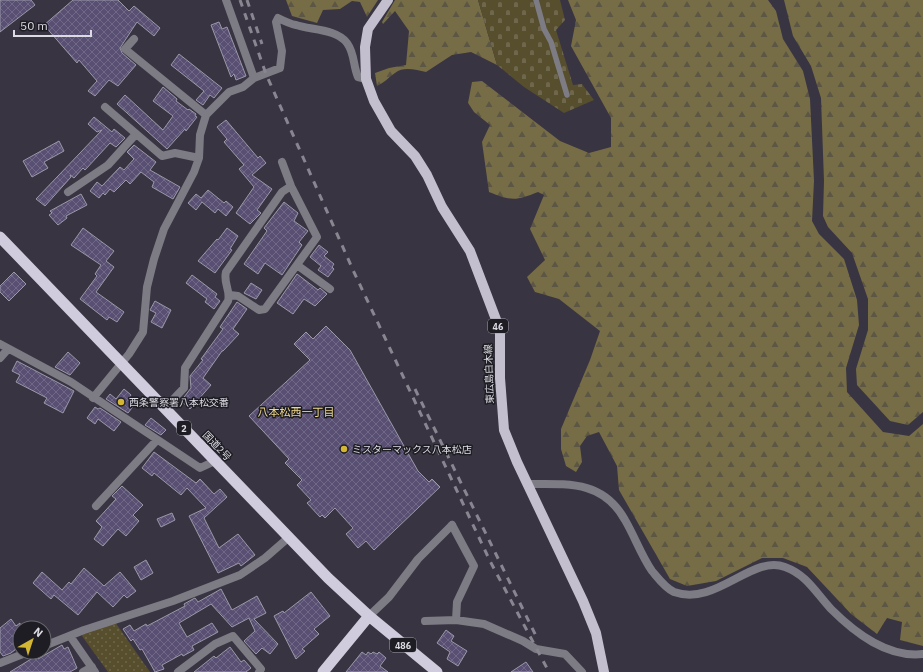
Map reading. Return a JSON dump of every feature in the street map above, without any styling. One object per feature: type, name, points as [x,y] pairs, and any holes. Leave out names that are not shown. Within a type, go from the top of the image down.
[{"type":"highway","name":"国道2号","points":[[0,237],[216,461],[288,538],[369,616]]},
{"type":"highway","points":[[323,672],[369,616]]},
{"type":"highway","name":"486","points":[[369,616],[437,672]]},
{"type":"main road","name":"東広島白木線","points":[[388,0],[368,29],[366,47],[366,79],[374,101],[391,131],[415,156],[427,175],[442,207],[470,251],[500,330],[500,378],[504,430],[527,484],[583,601],[596,634],[604,672]]},
{"type":"street","points":[[226,0],[254,78]]},
{"type":"street","points":[[93,398],[122,363],[143,332],[147,287],[164,229],[194,172],[199,158],[200,135],[206,115],[229,92],[243,87],[254,78],[280,68],[282,51],[276,22],[278,18],[294,25],[336,34],[347,42],[354,57],[354,70],[358,77],[366,79]]},
{"type":"street","points":[[134,38],[125,49],[206,115]]},
{"type":"street","points":[[105,106],[162,156],[175,153],[199,158]]},
{"type":"street","points":[[68,192],[108,165],[136,134]]},
{"type":"street","points":[[230,295],[238,296],[259,310],[265,309],[317,237],[291,186],[282,162]]},
{"type":"street","points":[[165,408],[184,388],[186,368],[228,301],[230,295],[224,280],[226,272],[282,192],[291,186]]},
{"type":"street","points":[[297,265],[330,289]]},
{"type":"street","points":[[0,344],[71,382],[200,468],[216,461]]},
{"type":"street","points":[[0,358],[8,348]]},
{"type":"street","points":[[96,506],[157,440]]},
{"type":"street","points":[[527,484],[575,484],[595,490],[611,501],[624,519],[648,565],[659,580],[673,591],[690,594],[707,593],[754,570],[772,565],[785,566],[805,577],[831,608],[875,644],[894,651],[923,654]]},
{"type":"street","points":[[369,616],[389,597],[418,560],[452,525],[474,566],[457,602],[456,620]]},
{"type":"street","points":[[52,643],[173,601],[240,574],[265,558],[288,538]]},
{"type":"street","points":[[425,621],[456,620],[484,624],[524,641],[536,649],[565,654],[582,672]]},
{"type":"street","points":[[70,636],[93,670],[83,672]]},
{"type":"street","points":[[178,672],[215,644],[233,636],[261,669],[259,672]]},
{"type":"street","points":[[0,663],[12,658]]},
{"type":"lane","points":[[536,0],[544,29],[551,42],[567,95]]},
{"type":"green space","points":[[286,0],[378,0],[367,17],[360,2],[352,1],[340,9],[323,10],[317,23],[292,16]]},
{"type":"green space","points":[[395,0],[478,0],[497,65],[471,52],[452,55],[426,72],[410,69],[402,70],[395,73],[377,86],[375,73],[389,68],[406,65],[409,31],[395,11],[383,24],[382,22]]},
{"type":"green space","points":[[478,0],[560,0],[565,20],[556,30],[573,85],[582,84],[594,100],[564,113],[524,87],[497,65]]},
{"type":"green space","points":[[568,0],[768,0],[776,11],[783,39],[803,71],[810,99],[814,181],[812,221],[819,234],[844,259],[857,300],[859,325],[846,368],[847,392],[883,432],[909,436],[923,424],[923,646],[900,640],[902,622],[887,618],[877,634],[851,614],[807,567],[783,558],[762,558],[716,581],[687,586],[670,579],[619,490],[617,466],[599,432],[587,436],[580,446],[582,462],[576,472],[566,466],[561,449],[561,429],[590,360],[600,331],[559,299],[535,292],[527,277],[545,260],[530,229],[544,195],[538,192],[514,199],[489,192],[482,142],[490,125],[474,112],[468,103],[472,82],[482,81],[560,141],[589,153],[611,147],[611,118],[571,46],[576,20]]},
{"type":"green space","points":[[784,0],[923,0],[923,412],[908,425],[890,421],[857,385],[856,369],[868,330],[868,299],[852,253],[828,227],[823,216],[824,181],[821,98],[811,66],[793,36]]},
{"type":"green space","points":[[115,622],[150,672],[108,672],[82,636],[83,633]]},
{"type":"building","points":[[0,0],[31,0],[35,5],[0,32]]},
{"type":"building","points":[[73,0],[118,0],[129,11],[134,6],[160,28],[154,36],[137,22],[120,48],[122,53],[136,65],[118,86],[109,80],[95,96],[88,91],[97,81],[79,60],[77,63],[44,25]]},
{"type":"building","points":[[219,22],[222,29],[227,27],[246,76],[236,80],[234,74],[231,77],[211,25]]},
{"type":"building","points":[[179,54],[222,88],[214,98],[210,95],[203,105],[196,100],[204,91],[171,65]]},
{"type":"building","points":[[163,87],[177,99],[176,101],[196,114],[195,116],[197,117],[186,131],[185,129],[167,149],[117,104],[125,95],[163,130],[173,116],[153,101]]},
{"type":"building","points":[[94,117],[112,132],[114,129],[125,138],[116,147],[110,143],[85,170],[83,168],[74,178],[70,175],[71,177],[45,206],[36,199],[102,130],[97,132],[88,124]]},
{"type":"building","points":[[226,120],[258,158],[260,156],[266,163],[252,175],[272,189],[257,210],[261,213],[250,224],[236,213],[254,187],[239,169],[244,165],[224,142],[227,139],[217,127]]},
{"type":"building","points":[[59,141],[64,151],[44,162],[48,168],[32,177],[23,161]]},
{"type":"building","points":[[134,145],[156,162],[150,170],[180,187],[173,199],[152,187],[154,182],[141,172],[130,184],[126,180],[114,192],[110,189],[105,195],[103,193],[99,198],[90,191],[97,182],[102,186],[120,167],[124,170],[134,159],[127,152]]},
{"type":"building","points":[[208,190],[224,203],[226,201],[233,207],[226,216],[218,209],[215,213],[202,202],[196,210],[188,203],[196,194],[201,198]]},
{"type":"building","points":[[81,194],[87,205],[66,216],[67,218],[58,225],[49,215],[52,213],[50,211]]},
{"type":"building","points":[[284,202],[298,213],[294,221],[308,231],[299,242],[302,245],[282,275],[265,263],[258,274],[244,264],[267,231],[264,228]]},
{"type":"building","points":[[83,228],[114,251],[106,261],[114,267],[96,292],[124,312],[117,322],[109,317],[107,320],[80,299],[97,276],[95,274],[101,265],[71,245]]},
{"type":"building","points":[[227,228],[238,236],[230,249],[232,250],[215,273],[198,261]]},
{"type":"building","points":[[319,245],[328,252],[324,256],[334,264],[332,267],[334,269],[328,277],[318,270],[321,266],[310,257]]},
{"type":"building","points":[[14,272],[26,284],[9,301],[0,292],[0,286]]},
{"type":"building","points":[[297,274],[318,290],[320,288],[327,294],[315,306],[304,299],[293,314],[277,303]]},
{"type":"building","points":[[192,275],[217,294],[215,297],[220,301],[214,309],[205,302],[207,299],[186,283]]},
{"type":"building","points":[[251,283],[262,290],[256,299],[244,293]]},
{"type":"building","points":[[155,301],[171,310],[162,328],[151,322],[156,313],[150,310]]},
{"type":"building","points":[[237,302],[247,309],[233,329],[239,334],[222,351],[203,378],[211,385],[190,409],[181,401],[191,388],[190,376],[203,360],[201,359],[223,329],[220,327]]},
{"type":"building","points":[[326,326],[350,350],[418,471],[429,482],[432,479],[440,487],[374,550],[366,541],[358,548],[346,534],[353,528],[335,508],[325,518],[322,515],[320,517],[307,503],[311,500],[297,485],[302,480],[285,463],[289,459],[249,416],[310,360],[294,344],[306,332],[313,339]]},
{"type":"building","points":[[68,352],[80,363],[70,375],[55,367]]},
{"type":"building","points":[[17,361],[74,391],[63,413],[44,403],[47,398],[16,382],[20,375],[12,371]]},
{"type":"building","name":"西条警察署八本松交番","points":[[124,389],[131,395],[128,399],[135,404],[128,413],[106,399],[110,394],[116,399]]},
{"type":"building","points":[[95,407],[98,409],[100,408],[121,422],[114,431],[98,419],[95,424],[87,418]]},
{"type":"building","points":[[151,418],[166,430],[161,435],[145,425]]},
{"type":"building","points":[[154,452],[196,483],[200,479],[214,494],[220,489],[227,497],[204,518],[219,548],[238,534],[255,555],[241,566],[239,563],[218,573],[189,516],[206,508],[187,488],[181,495],[154,473],[152,476],[142,468]]},
{"type":"building","points":[[122,486],[143,505],[133,515],[139,521],[126,536],[118,529],[103,546],[94,539],[102,527],[96,521],[116,499],[112,496]]},
{"type":"building","points":[[172,513],[175,520],[161,527],[157,519]]},
{"type":"building","points":[[146,560],[153,573],[141,580],[134,567]]},
{"type":"building","points":[[84,568],[104,586],[120,572],[136,591],[127,598],[124,595],[113,607],[97,592],[78,615],[54,595],[51,599],[33,583],[42,572],[62,590],[69,582],[71,584]]},
{"type":"building","points":[[221,589],[232,610],[257,596],[266,613],[254,619],[278,644],[270,654],[262,648],[256,654],[244,641],[255,631],[249,618],[232,627],[211,604],[179,623],[187,637],[212,623],[218,632],[192,646],[194,650],[183,656],[182,654],[162,665],[164,669],[155,672],[142,649],[140,650],[133,639],[131,641],[123,629],[130,625],[134,631],[146,624],[147,626],[185,606],[184,604],[195,598],[198,602]]},
{"type":"building","points":[[311,592],[330,616],[314,629],[319,634],[302,649],[305,651],[296,659],[274,616],[283,611],[284,613]]},
{"type":"building","points":[[11,619],[12,652],[3,656],[0,652],[0,628]]},
{"type":"building","points":[[446,630],[454,636],[451,641],[467,651],[458,666],[447,659],[450,652],[437,643]]},
{"type":"building","points":[[62,645],[64,649],[68,647],[77,668],[70,672],[10,672],[30,660],[52,660],[52,651]]},
{"type":"building","points":[[230,647],[241,662],[244,660],[251,668],[246,672],[194,672],[214,656],[216,658]]},
{"type":"building","points":[[362,652],[366,655],[368,652],[371,654],[373,652],[377,654],[379,652],[386,658],[380,666],[388,672],[346,672]]},
{"type":"building","points":[[526,662],[533,672],[511,672]]},
{"type":"railway","points":[[240,0],[266,74],[353,270],[490,561],[549,672]]},
{"type":"railway","points":[[247,0],[262,44]]},
{"type":"railway","points":[[415,389],[538,640]]},
{"type":"place","name":"西条警察署八本松交番","points":[[121,402]]},
{"type":"place","name":"ミスターマックス八本松店","points":[[344,449]]},
{"type":"district","name":"八本松西一丁目","points":[[296,412]]}]
